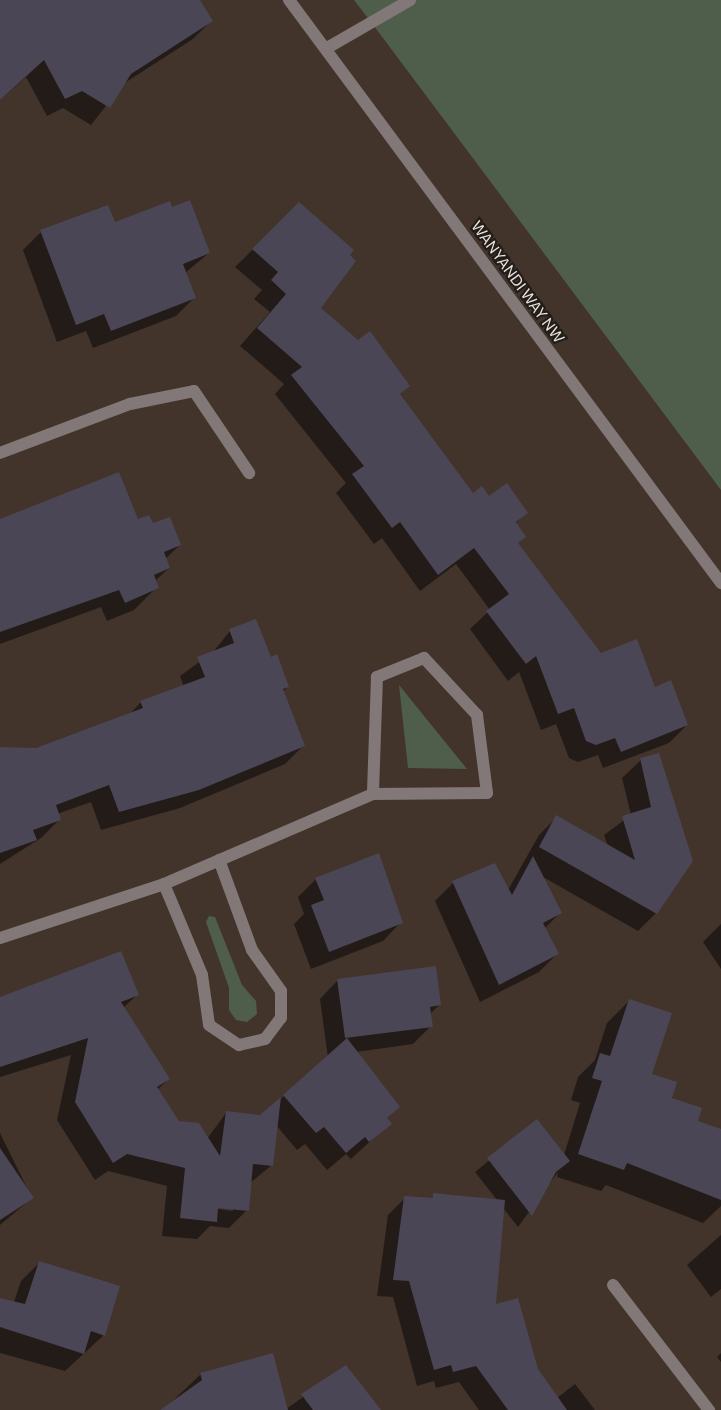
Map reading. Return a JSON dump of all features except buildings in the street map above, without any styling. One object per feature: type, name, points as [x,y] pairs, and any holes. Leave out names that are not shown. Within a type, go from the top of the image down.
[{"type":"street","name":"WANYANDI WAY NW","points":[[290,0],[721,584]]},
{"type":"street","points":[[327,48],[410,0]]},
{"type":"street","points":[[0,453],[130,404],[194,391],[249,473]]},
{"type":"street","points":[[0,938],[164,884],[373,794],[487,793],[477,716],[424,658],[377,677],[373,794]]},
{"type":"street","points":[[164,884],[202,975],[209,1025],[239,1045],[265,1039],[281,1018],[281,991],[252,950],[219,860]]},
{"type":"street","points":[[613,1286],[709,1410]]},
{"type":"green space","points":[[354,0],[721,0],[721,490],[371,22]]},
{"type":"green space","points":[[399,685],[467,769],[408,768]]},
{"type":"green space","points":[[209,916],[215,917],[242,985],[256,1001],[257,1014],[247,1022],[236,1020],[229,1010],[229,988],[206,922]]}]
